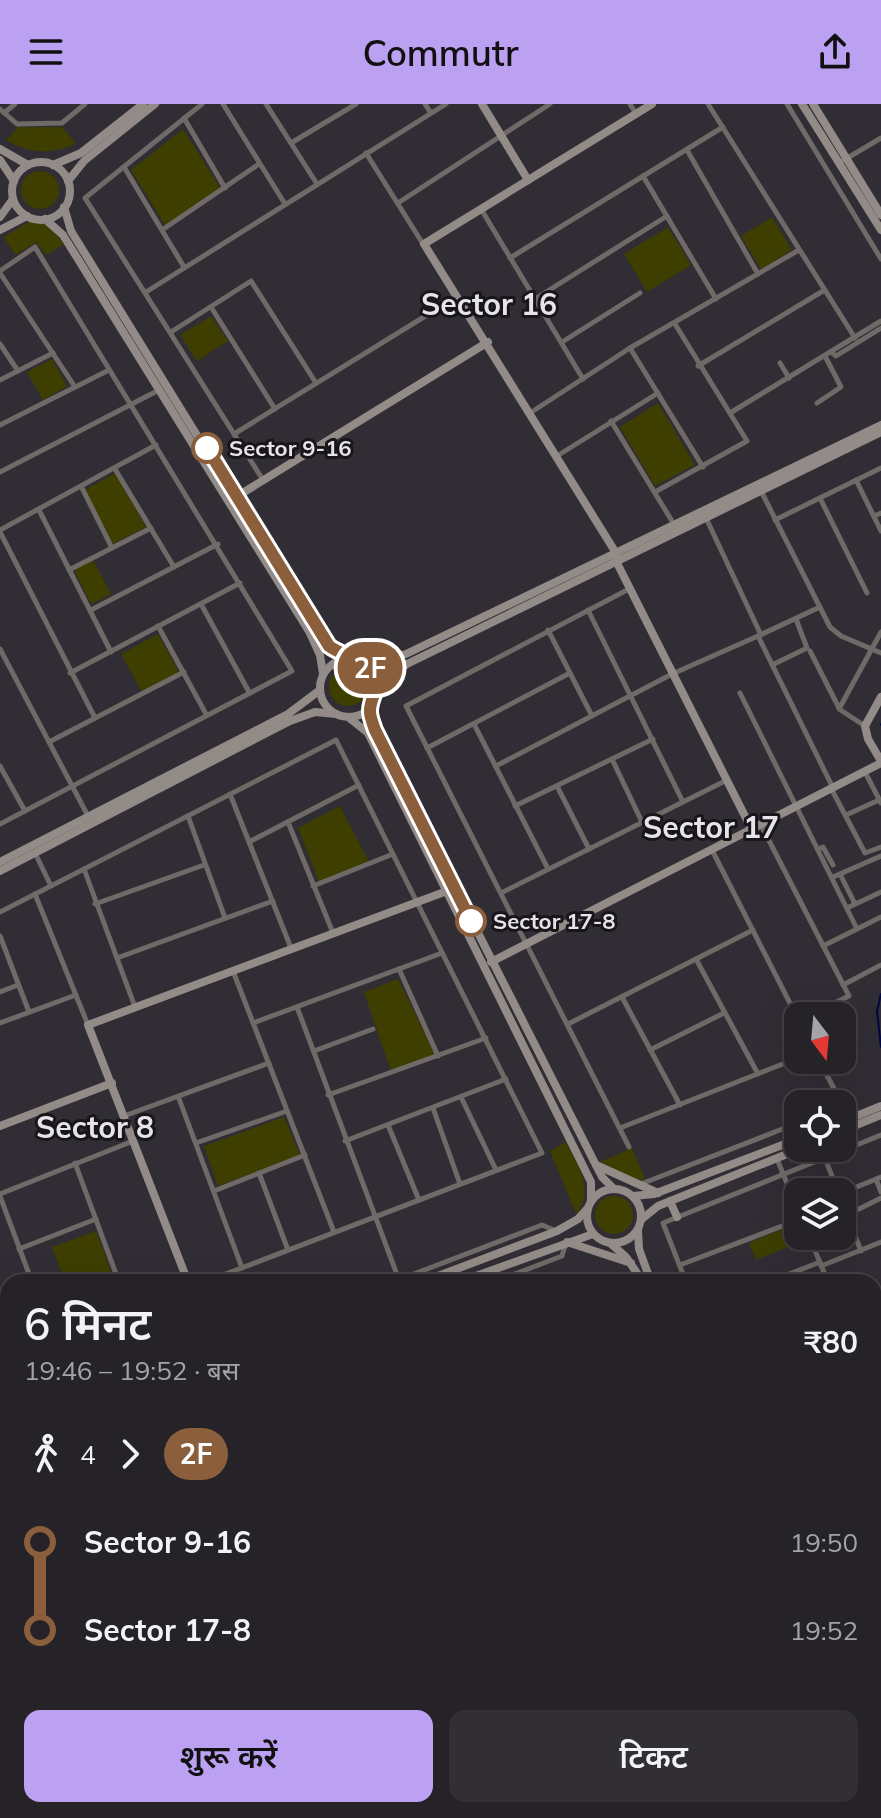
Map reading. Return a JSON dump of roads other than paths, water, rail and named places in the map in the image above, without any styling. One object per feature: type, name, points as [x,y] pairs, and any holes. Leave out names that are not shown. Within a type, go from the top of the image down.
[{"type":"street","points":[[15,104],[2,111],[17,124],[62,123],[85,104]]},
{"type":"street","points":[[0,149],[28,165],[52,165],[81,153],[143,104]]},
{"type":"street","points":[[68,181],[84,161],[155,104]]},
{"type":"street","points":[[202,104],[85,198],[264,481]]},
{"type":"street","points":[[223,104],[285,204]]},
{"type":"street","points":[[266,104],[317,184]]},
{"type":"street","points":[[291,143],[356,104]]},
{"type":"street","points":[[425,104],[431,113]]},
{"type":"street","points":[[146,292],[446,104]]},
{"type":"street","points":[[482,104],[528,180]]},
{"type":"street","points":[[398,203],[550,104]]},
{"type":"street","points":[[630,104],[636,114]]},
{"type":"street","points":[[424,244],[652,104]]},
{"type":"street","points":[[708,104],[855,338]]},
{"type":"street","points":[[787,104],[881,259]]},
{"type":"street","points":[[802,104],[881,215]]},
{"type":"street","points":[[813,104],[881,230]]},
{"type":"street","points":[[184,118],[225,188]]},
{"type":"street","points":[[510,258],[723,127]]},
{"type":"street","points":[[843,161],[881,138]]},
{"type":"street","points":[[687,150],[758,274]]},
{"type":"street","points":[[366,153],[488,342],[616,557],[629,589],[752,830]]},
{"type":"street","points":[[0,160],[14,181],[13,199],[0,217]]},
{"type":"street","points":[[162,230],[259,164]]},
{"type":"street","points":[[14,181],[28,165]]},
{"type":"street","points":[[45,219],[64,207],[69,194],[68,181],[52,165]]},
{"type":"street","points":[[124,167],[184,267]]},
{"type":"street","points":[[643,176],[716,299]]},
{"type":"street","points":[[13,199],[27,216]]},
{"type":"street","points":[[64,207],[71,231],[317,630],[329,646],[348,659],[366,665],[406,654],[881,432]]},
{"type":"street","points":[[481,209],[583,379]]},
{"type":"street","points":[[0,230],[27,216],[45,219],[63,235],[310,633],[320,655],[323,674],[320,690],[326,706],[336,714]]},
{"type":"street","points":[[535,299],[667,216]]},
{"type":"street","points":[[0,824],[70,784],[292,671],[218,544],[35,247],[0,272],[75,387]]},
{"type":"street","points":[[530,413],[630,348],[799,250]]},
{"type":"street","points":[[171,332],[251,281],[316,383]]},
{"type":"street","points":[[698,366],[823,291]]},
{"type":"street","points":[[562,342],[640,293]]},
{"type":"street","points":[[234,434],[458,296]]},
{"type":"street","points":[[211,307],[275,409]]},
{"type":"street","points":[[730,413],[881,323]]},
{"type":"street","points":[[828,354],[836,356],[881,323]]},
{"type":"street","points":[[655,492],[747,441],[698,366],[675,324]]},
{"type":"street","points":[[236,497],[488,342]]},
{"type":"street","points":[[0,344],[18,371]]},
{"type":"street","points":[[630,348],[703,467]]},
{"type":"street","points":[[0,380],[53,353]]},
{"type":"street","points":[[817,403],[841,387],[828,354]]},
{"type":"street","points":[[780,363],[789,378]]},
{"type":"street","points":[[0,425],[109,370]]},
{"type":"street","points":[[0,472],[160,390]]},
{"type":"street","points":[[556,457],[658,393]]},
{"type":"street","points":[[611,421],[676,528]]},
{"type":"street","points":[[676,528],[706,517],[881,425]]},
{"type":"street","points":[[95,718],[0,531],[156,445]]},
{"type":"street","points":[[775,520],[881,468]]},
{"type":"street","points":[[115,469],[174,567]]},
{"type":"street","points":[[856,480],[881,531]]},
{"type":"street","points":[[81,488],[112,548]]},
{"type":"street","points":[[759,488],[830,627],[881,653]]},
{"type":"street","points":[[820,498],[867,593]]},
{"type":"street","points":[[39,510],[111,652]]},
{"type":"street","points":[[874,516],[881,513]]},
{"type":"street","points":[[706,517],[772,665],[865,853],[881,847]]},
{"type":"street","points":[[69,570],[151,528]]},
{"type":"street","points":[[91,610],[218,544]]},
{"type":"street","points":[[616,557],[407,664],[377,686],[369,708],[375,730],[595,1165],[614,1189],[633,1196],[658,1193],[784,1144]]},
{"type":"street","points":[[70,673],[240,583]]},
{"type":"street","points":[[629,589],[406,706],[629,1147]]},
{"type":"street","points":[[201,604],[249,692]]},
{"type":"street","points":[[496,766],[672,674],[820,607]]},
{"type":"street","points":[[588,610],[683,802]]},
{"type":"street","points":[[772,665],[807,648],[796,619]]},
{"type":"street","points":[[158,626],[206,714]]},
{"type":"street","points":[[548,630],[592,716]]},
{"type":"street","points":[[839,709],[881,632]]},
{"type":"street","points":[[0,649],[90,820]]},
{"type":"street","points":[[491,962],[881,762],[865,726],[839,709],[810,651]]},
{"type":"street","points":[[323,674],[336,662],[348,659]]},
{"type":"street","points":[[366,665],[377,686]]},
{"type":"street","points":[[49,742],[184,672]]},
{"type":"street","points":[[427,748],[570,673]]},
{"type":"street","points":[[0,871],[288,714],[320,690]]},
{"type":"street","points":[[740,693],[857,929]]},
{"type":"street","points":[[865,726],[881,697]]},
{"type":"street","points":[[348,717],[369,708]]},
{"type":"street","points":[[0,862],[290,721],[315,712],[348,717],[368,733],[591,1182],[587,1221],[593,1234],[610,1243],[638,1274]]},
{"type":"street","points":[[474,724],[549,869]]},
{"type":"street","points":[[515,806],[653,739]]},
{"type":"street","points":[[0,912],[336,740],[542,1153],[226,1274]]},
{"type":"street","points":[[612,759],[642,822]]},
{"type":"street","points":[[0,766],[25,811]]},
{"type":"street","points":[[846,815],[880,801],[865,772]]},
{"type":"street","points":[[501,893],[725,781]]},
{"type":"street","points":[[249,842],[359,785]]},
{"type":"street","points":[[557,786],[589,849]]},
{"type":"street","points":[[230,794],[291,949]]},
{"type":"street","points":[[188,816],[225,918]]},
{"type":"street","points":[[288,822],[333,934]]},
{"type":"street","points":[[761,825],[849,996],[837,1002]]},
{"type":"street","points":[[818,849],[823,847],[833,865]]},
{"type":"street","points":[[712,850],[789,1002]]},
{"type":"street","points":[[35,853],[51,886]]},
{"type":"street","points":[[313,886],[393,854]]},
{"type":"street","points":[[833,877],[881,856]]},
{"type":"street","points":[[95,904],[204,865]]},
{"type":"street","points":[[84,869],[135,1008]]},
{"type":"street","points":[[840,874],[855,904]]},
{"type":"street","points":[[88,1025],[447,891]]},
{"type":"street","points":[[847,908],[881,892]]},
{"type":"street","points":[[35,894],[185,1274]]},
{"type":"street","points":[[117,958],[273,901]]},
{"type":"street","points":[[823,946],[881,917]]},
{"type":"street","points":[[568,1024],[753,930]]},
{"type":"street","points":[[0,936],[29,1012]]},
{"type":"street","points":[[253,1023],[442,953]]},
{"type":"street","points":[[696,959],[758,1074]]},
{"type":"street","points":[[843,985],[881,965]]},
{"type":"street","points":[[399,969],[438,1056]]},
{"type":"street","points":[[233,971],[334,1232]]},
{"type":"street","points":[[0,992],[18,985]]},
{"type":"street","points":[[0,1023],[76,995]]},
{"type":"street","points":[[622,997],[680,1105]]},
{"type":"street","points":[[297,1007],[345,1141],[376,1216],[394,1274]]},
{"type":"street","points":[[650,1050],[724,1013]]},
{"type":"street","points":[[313,1051],[373,1029]]},
{"type":"street","points":[[328,1095],[486,1038]]},
{"type":"street","points":[[124,1116],[269,1063]]},
{"type":"street","points":[[620,1128],[784,1064]]},
{"type":"street","points":[[345,1141],[506,1079]]},
{"type":"street","points":[[0,1126],[112,1083]]},
{"type":"street","points":[[178,1096],[242,1268]]},
{"type":"street","points":[[461,1097],[496,1170]]},
{"type":"street","points":[[856,1119],[881,1106]]},
{"type":"street","points":[[433,1108],[460,1184]]},
{"type":"street","points":[[196,1143],[287,1111]]},
{"type":"street","points":[[856,1121],[881,1115]]},
{"type":"street","points":[[388,1125],[419,1200]]},
{"type":"street","points":[[640,1184],[784,1128]]},
{"type":"street","points":[[856,1145],[881,1135]]},
{"type":"street","points":[[29,1274],[0,1195],[134,1141]]},
{"type":"street","points":[[214,1191],[305,1155]]},
{"type":"street","points":[[642,1219],[670,1201],[784,1155]]},
{"type":"street","points":[[777,1158],[785,1178]]},
{"type":"street","points":[[683,1274],[663,1223],[814,1162]]},
{"type":"street","points":[[75,1163],[116,1274]]},
{"type":"street","points":[[595,1165],[658,1193]]},
{"type":"street","points":[[671,1188],[672,1172]]},
{"type":"street","points":[[259,1173],[288,1250]]},
{"type":"street","points":[[856,1186],[878,1178],[881,1192]]},
{"type":"street","points":[[443,1274],[557,1231],[578,1219],[601,1192],[614,1189]]},
{"type":"street","points":[[633,1196],[640,1207],[639,1249],[648,1274]]},
{"type":"street","points":[[856,1210],[881,1198]]},
{"type":"street","points":[[670,1201],[677,1217]]},
{"type":"street","points":[[19,1249],[96,1219]]},
{"type":"street","points":[[414,1274],[542,1225],[557,1231]]},
{"type":"street","points":[[680,1265],[784,1225]]},
{"type":"street","points":[[610,1243],[626,1241],[638,1230]]},
{"type":"street","points":[[480,1274],[593,1234]]},
{"type":"street","points":[[856,1238],[861,1251]]},
{"type":"street","points":[[566,1242],[631,1263]]},
{"type":"street","points":[[515,1274],[562,1256],[566,1242]]},
{"type":"street","points":[[791,1273],[881,1242]]},
{"type":"street","points":[[814,1250],[824,1274]]},
{"type":"waterway","points":[[881,994],[877,1011],[881,1047]]},
{"type":"place","name":"Sector 9-16","points":[[207,448]]},
{"type":"place","name":"Sector 17-8","points":[[471,921]]},
{"type":"district","name":"Sector 16","points":[[489,304]]},
{"type":"district","name":"Sector 17","points":[[711,827]]},
{"type":"district","name":"Sector 8","points":[[95,1127]]}]
